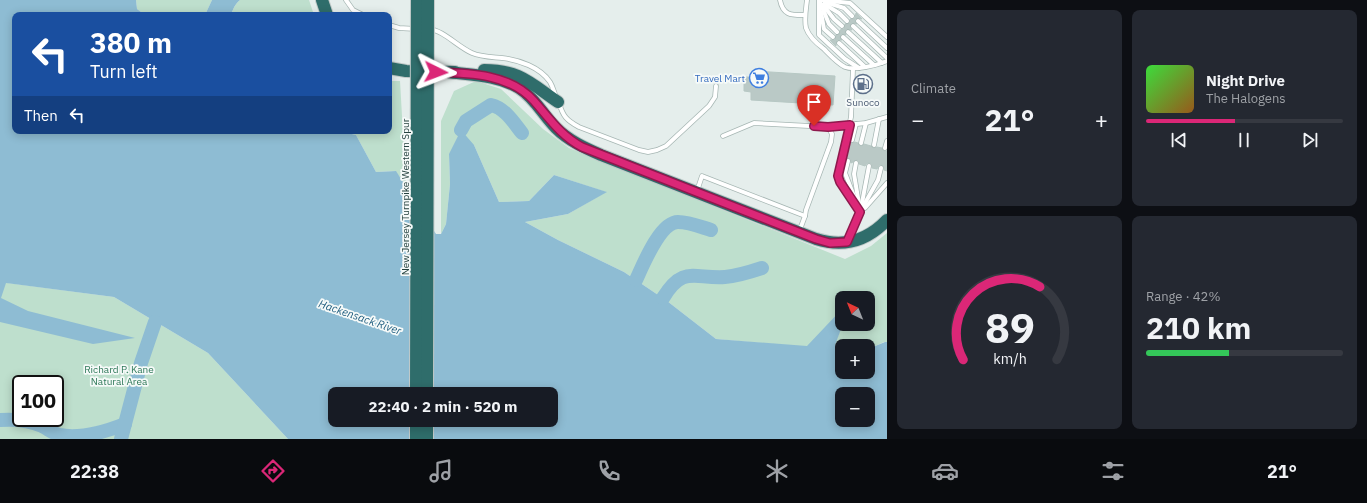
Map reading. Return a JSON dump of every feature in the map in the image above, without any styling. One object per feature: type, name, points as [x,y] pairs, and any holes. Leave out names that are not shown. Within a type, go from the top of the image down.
[{"type":"highway","points":[[322,0],[326,12]]},
{"type":"highway","name":"New Jersey Turnpike Western Spur","points":[[416,387],[417,0]]},
{"type":"highway","points":[[427,387],[428,0]]},
{"type":"highway","points":[[392,69],[406,71],[447,72],[492,70],[510,72],[529,81],[558,102]]},
{"type":"highway","points":[[447,72],[485,76],[510,83],[528,94],[556,128],[576,144],[816,239],[830,243],[847,242],[860,239],[873,232],[887,220]]},
{"type":"highway","points":[[416,427],[416,439]]},
{"type":"highway","points":[[427,427],[427,439]]},
{"type":"lane","points":[[346,0],[353,10],[357,12]]},
{"type":"lane","points":[[780,0],[786,12],[793,15],[805,15]]},
{"type":"lane","points":[[806,0],[805,15],[807,28],[813,40],[840,64],[847,68],[859,68],[887,61]]},
{"type":"lane","points":[[819,0],[844,8],[852,16]]},
{"type":"lane","points":[[819,0],[839,13],[847,21]]},
{"type":"lane","points":[[819,0],[834,19],[842,26]]},
{"type":"lane","points":[[819,0],[829,24],[838,32]]},
{"type":"lane","points":[[819,0],[850,3],[887,37]]},
{"type":"lane","points":[[819,0],[824,29],[833,37]]},
{"type":"lane","points":[[819,0],[819,35],[845,59],[859,68]]},
{"type":"lane","points":[[858,21],[887,48]]},
{"type":"lane","points":[[392,26],[399,28],[435,30],[461,48],[472,53],[482,56],[510,59],[526,64],[542,74],[549,81],[563,115],[574,124],[639,150],[652,151],[666,146],[709,106],[715,97],[716,86]]},
{"type":"lane","points":[[853,26],[887,58]]},
{"type":"lane","points":[[848,32],[882,63]]},
{"type":"lane","points":[[843,37],[874,65]]},
{"type":"lane","points":[[839,43],[865,67]]},
{"type":"lane","points":[[852,68],[852,109],[850,125],[838,176],[840,182],[860,212]]},
{"type":"lane","points":[[723,136],[754,123],[828,127],[866,123],[887,117]]},
{"type":"lane","points":[[874,145],[879,119]]},
{"type":"lane","points":[[861,143],[866,123]]},
{"type":"lane","points":[[852,140],[856,124]]},
{"type":"lane","points":[[799,232],[832,142],[832,134],[828,127]]},
{"type":"lane","points":[[885,148],[887,141]]},
{"type":"lane","points":[[848,161],[845,173],[860,212]]},
{"type":"lane","points":[[856,163],[854,174],[860,212]]},
{"type":"lane","points":[[860,212],[869,166]]},
{"type":"lane","points":[[847,242],[860,212],[878,180],[881,168]]},
{"type":"lane","points":[[697,192],[702,176],[805,216]]},
{"type":"lane","points":[[860,212],[887,183]]},
{"type":"green space","points":[[136,0],[212,0],[206,12],[141,12],[137,9]]},
{"type":"green space","points":[[240,0],[309,0],[313,12],[232,12]]},
{"type":"green space","points":[[392,81],[400,81],[406,185],[395,171],[376,172],[356,135],[352,134],[392,134]]},
{"type":"green space","points":[[476,81],[501,89],[543,129],[569,148],[845,259],[871,246],[887,233],[887,342],[875,346],[875,339],[837,339],[840,331],[875,331],[875,291],[835,291],[835,317],[808,347],[716,339],[667,301],[624,272],[525,222],[568,214],[606,192],[554,175],[529,201],[499,202],[474,145],[449,154],[450,184],[446,224],[441,234],[441,121],[454,91]]},
{"type":"green space","name":"Richard P. Kane Natural Area","points":[[0,282],[114,297],[208,353],[288,439],[0,439]]},
{"type":"water","name":"Hackensack River","points":[[0,0],[136,0],[137,9],[141,12],[12,12],[12,134],[352,134],[356,135],[376,172],[396,171],[436,234],[441,234],[446,224],[450,184],[449,154],[461,130],[474,145],[499,202],[529,201],[554,175],[607,192],[568,214],[525,222],[624,272],[667,301],[716,339],[807,346],[835,316],[835,331],[840,331],[837,339],[835,339],[835,379],[875,379],[875,346],[887,342],[887,439],[288,439],[208,353],[114,297],[6,283],[1,298],[28,311],[135,338],[93,344],[0,322]]},
{"type":"water","points":[[212,0],[240,0],[232,12],[206,12]]},
{"type":"building","points":[[856,13],[862,19],[855,19],[857,24],[851,23],[850,27],[852,30],[846,29],[846,35],[841,34],[840,38],[842,40],[837,40],[836,46],[830,40],[835,40],[836,35],[840,33],[840,30],[844,29],[845,24],[850,23],[850,19],[855,18]]},
{"type":"building","points":[[754,71],[835,76],[833,105],[751,100],[751,92],[744,91],[744,77],[753,77]]},
{"type":"building","points":[[855,142],[860,146],[864,144],[873,148],[882,148],[884,151],[887,151],[887,171],[884,170],[884,167],[881,165],[879,165],[877,169],[872,168],[872,164],[870,163],[867,163],[865,166],[859,164],[859,161],[857,160],[851,163],[851,159],[847,158],[851,143]]},
{"type":"waterway","points":[[461,130],[466,121],[491,105],[501,109],[522,133]]},
{"type":"waterway","points":[[636,280],[653,245],[659,236],[671,224],[678,222],[686,223],[711,230]]},
{"type":"waterway","points":[[663,298],[670,288],[683,277],[725,277],[744,274],[762,268]]},
{"type":"waterway","points":[[121,439],[141,363],[155,322]]},
{"type":"waterway","points":[[0,420],[32,422],[59,435],[67,436],[92,434],[125,424]]},
{"type":"place","name":"Travel Mart","points":[[759,78]]},
{"type":"place","name":"Sunoco","points":[[863,84]]},
{"type":"route","points":[[436,72],[485,76],[510,83],[528,94],[556,128],[582,147],[816,239],[830,243],[847,242],[860,212],[840,182],[838,176],[850,125],[828,127],[814,126]]}]
